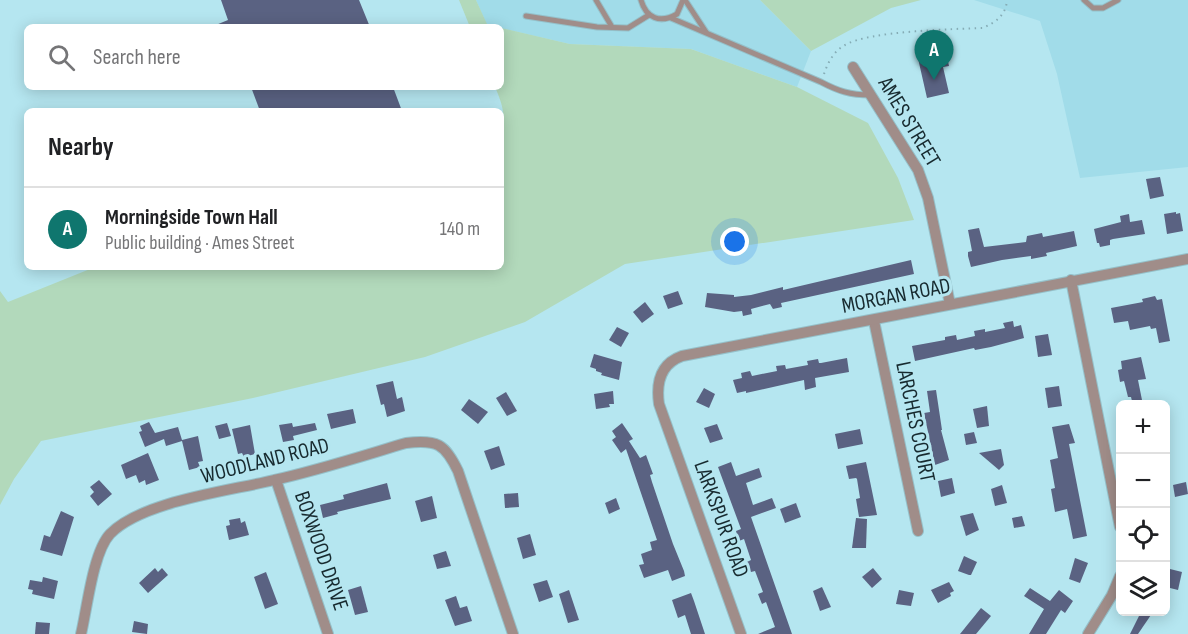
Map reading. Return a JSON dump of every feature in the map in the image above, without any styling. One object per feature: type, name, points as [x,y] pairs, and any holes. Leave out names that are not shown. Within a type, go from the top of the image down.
[{"type":"street","name":"AMES STREET","points":[[853,68],[918,170],[928,198],[950,304]]},
{"type":"street","name":"MORGAN ROAD","points":[[663,416],[658,393],[660,376],[670,362],[677,358],[1188,259]]},
{"type":"street","points":[[1071,280],[1116,508]]},
{"type":"street","name":"LARCHES COURT","points":[[873,321],[918,531]]},
{"type":"street","name":"LARKSPUR ROAD","points":[[663,416],[741,634]]},
{"type":"street","name":"WOODLAND ROAD","points":[[81,634],[98,556],[109,535],[138,516],[171,504],[276,480],[406,443],[426,441],[444,448],[450,456],[513,634]]},
{"type":"street","name":"BOXWOOD DRIVE","points":[[276,480],[328,634]]},
{"type":"street","points":[[1088,634],[1116,586]]},
{"type":"lane","points":[[596,0],[612,27]]},
{"type":"lane","points":[[640,0],[649,15],[663,20],[670,18],[680,9],[684,0]]},
{"type":"lane","points":[[684,0],[706,33]]},
{"type":"lane","points":[[1084,0],[1094,8],[1102,8],[1118,0]]},
{"type":"lane","points":[[526,16],[627,28],[649,15]]},
{"type":"lane","points":[[670,18],[821,81],[842,93],[870,94]]},
{"type":"path","points":[[821,81],[830,59],[838,50],[851,42],[879,36],[983,28],[996,22],[1006,9],[1007,0]]},
{"type":"shaded area","points":[[476,0],[760,0],[811,51],[797,87],[691,49],[570,44],[504,29],[504,24],[487,24]]},
{"type":"shaded area","points":[[974,0],[1188,0],[1188,167],[1080,178],[1057,74],[1040,21]]},
{"type":"green space","points":[[459,0],[476,0],[487,24],[469,24]]},
{"type":"green space","points":[[760,0],[921,0],[891,8],[811,51]]},
{"type":"green space","points":[[504,29],[570,44],[691,49],[797,87],[868,123],[898,178],[914,220],[625,264],[525,322],[425,357],[253,398],[41,441],[14,479],[0,505],[0,291],[8,302],[88,270],[504,270],[504,108],[496,90],[504,90]]},
{"type":"building","points":[[221,0],[359,0],[369,24],[218,24],[228,20]]},
{"type":"building","points":[[945,48],[949,66],[943,67],[949,93],[927,98],[917,54]]},
{"type":"building","points":[[252,90],[394,90],[401,108],[259,108]]},
{"type":"building","points":[[1160,177],[1164,196],[1150,199],[1146,179]]},
{"type":"building","points":[[1176,212],[1176,214],[1180,213],[1183,231],[1167,234],[1164,214]]},
{"type":"building","points":[[1129,214],[1130,222],[1142,220],[1145,234],[1113,239],[1110,240],[1110,245],[1100,247],[1094,229],[1121,222],[1120,216]]},
{"type":"building","points":[[979,228],[984,247],[1026,242],[1027,236],[1042,233],[1043,237],[1074,231],[1077,246],[1046,253],[1047,256],[1002,260],[971,267],[968,252],[972,251],[968,230]]},
{"type":"building","points":[[911,260],[914,274],[781,303],[782,307],[773,309],[770,304],[751,309],[752,314],[743,316],[742,311],[734,312],[705,307],[707,293],[734,295],[734,297],[783,287],[783,290]]},
{"type":"building","points":[[678,291],[683,304],[668,309],[663,296]]},
{"type":"building","points":[[1155,296],[1157,300],[1162,299],[1170,341],[1159,343],[1156,328],[1151,329],[1150,326],[1130,330],[1128,321],[1114,323],[1111,308],[1143,302],[1142,299]]},
{"type":"building","points":[[645,302],[654,314],[642,323],[633,312]]},
{"type":"building","points":[[1013,321],[1014,327],[1021,325],[1024,338],[991,347],[975,350],[974,348],[915,361],[912,346],[945,340],[945,337],[956,335],[957,340],[975,336],[974,331],[985,329],[985,332],[1005,328],[1003,323]]},
{"type":"building","points":[[617,327],[629,333],[621,347],[609,340]]},
{"type":"building","points":[[1048,334],[1052,355],[1038,357],[1035,336]]},
{"type":"building","points":[[594,354],[622,362],[619,380],[601,375],[602,373],[590,367]]},
{"type":"building","points":[[1141,357],[1146,379],[1138,380],[1142,400],[1132,400],[1131,397],[1128,397],[1124,381],[1120,382],[1118,370],[1122,369],[1121,361]]},
{"type":"building","points":[[847,358],[849,372],[815,378],[816,387],[805,390],[804,380],[737,393],[733,380],[742,378],[741,373],[750,371],[752,376],[777,371],[776,366],[785,365],[786,369],[808,365],[807,361],[818,359],[821,363]]},
{"type":"building","points":[[393,381],[397,399],[402,397],[405,411],[387,417],[376,385]]},
{"type":"building","points":[[1059,386],[1062,406],[1048,408],[1045,388]]},
{"type":"building","points":[[704,388],[715,394],[709,408],[696,402]]},
{"type":"building","points":[[936,390],[941,430],[949,460],[935,465],[924,413],[930,412],[927,391]]},
{"type":"building","points":[[613,391],[614,404],[609,404],[610,407],[596,409],[594,394]]},
{"type":"building","points":[[506,392],[517,411],[507,416],[496,398]]},
{"type":"building","points":[[469,399],[488,412],[478,424],[461,410]]},
{"type":"building","points":[[987,406],[989,426],[977,428],[973,409]]},
{"type":"building","points":[[353,409],[356,423],[331,429],[327,414]]},
{"type":"building","points":[[149,422],[155,433],[178,427],[182,440],[198,436],[203,461],[198,462],[200,467],[189,470],[182,441],[166,446],[164,439],[145,447],[139,432],[142,431],[140,426]]},
{"type":"building","points":[[227,423],[231,436],[219,439],[215,426]]},
{"type":"building","points":[[292,423],[293,427],[315,423],[317,430],[293,436],[294,440],[283,442],[279,425]]},
{"type":"building","points":[[622,423],[633,439],[629,441],[640,458],[646,455],[653,474],[650,475],[652,482],[684,571],[685,576],[672,581],[668,570],[644,578],[639,565],[644,564],[641,554],[652,550],[650,542],[657,540],[626,449],[621,453],[612,440],[616,437],[612,431]]},
{"type":"building","points":[[717,424],[723,439],[710,443],[704,428]]},
{"type":"building","points":[[1069,424],[1075,443],[1069,444],[1087,536],[1073,539],[1067,509],[1055,512],[1051,489],[1055,488],[1050,460],[1058,458],[1052,427]]},
{"type":"building","points":[[250,425],[255,454],[244,457],[242,453],[238,454],[232,429]]},
{"type":"building","points":[[860,429],[863,444],[838,449],[835,434]]},
{"type":"building","points":[[974,432],[977,443],[966,445],[964,434]]},
{"type":"building","points":[[499,446],[505,465],[491,470],[484,451]]},
{"type":"building","points":[[1001,449],[1004,465],[999,470],[979,453]]},
{"type":"building","points":[[148,453],[159,480],[146,485],[145,480],[139,483],[136,475],[126,479],[121,465]]},
{"type":"building","points":[[731,462],[736,476],[759,468],[762,477],[746,483],[753,505],[772,498],[776,508],[751,517],[792,634],[758,634],[775,627],[766,602],[762,604],[758,594],[763,592],[755,571],[751,572],[747,562],[751,560],[744,539],[739,541],[736,531],[741,529],[718,467]]},
{"type":"building","points":[[866,462],[877,515],[859,517],[856,499],[860,498],[857,479],[849,479],[846,466]]},
{"type":"building","points":[[952,478],[955,493],[941,497],[938,481]]},
{"type":"building","points":[[99,480],[112,494],[98,506],[90,496],[94,492],[90,487]]},
{"type":"building","points":[[1186,482],[1188,494],[1175,497],[1173,485]]},
{"type":"building","points":[[387,483],[391,499],[337,512],[338,514],[323,518],[320,505],[344,499],[343,495]]},
{"type":"building","points":[[1002,485],[1007,503],[995,506],[991,489]]},
{"type":"building","points":[[518,493],[519,507],[505,508],[504,494]]},
{"type":"building","points":[[432,496],[437,518],[421,522],[415,501]]},
{"type":"building","points":[[616,498],[620,509],[609,514],[605,503]]},
{"type":"building","points":[[796,503],[801,517],[785,523],[780,509]]},
{"type":"building","points":[[61,511],[74,517],[62,556],[40,550],[44,535],[50,537]]},
{"type":"building","points":[[973,513],[979,530],[966,536],[960,516]]},
{"type":"building","points":[[1022,516],[1025,526],[1014,528],[1012,518]]},
{"type":"building","points":[[240,518],[241,523],[245,521],[249,535],[229,540],[226,526],[230,525],[229,520]]},
{"type":"building","points":[[856,518],[867,519],[866,548],[852,548]]},
{"type":"building","points":[[530,534],[536,555],[523,559],[517,538]]},
{"type":"building","points":[[446,551],[451,566],[437,569],[433,555]]},
{"type":"building","points":[[964,556],[977,562],[971,575],[958,571]]},
{"type":"building","points":[[1075,558],[1088,563],[1080,583],[1069,579]]},
{"type":"building","points":[[155,568],[158,572],[162,568],[168,575],[148,593],[139,583]]},
{"type":"building","points":[[873,568],[882,579],[872,588],[862,577]]},
{"type":"building","points":[[1170,569],[1182,572],[1178,590],[1170,588]]},
{"type":"building","points":[[266,572],[278,604],[265,609],[254,577]]},
{"type":"building","points":[[43,577],[58,581],[54,599],[32,594],[33,590],[28,589],[30,580],[42,582]]},
{"type":"building","points":[[547,580],[553,597],[539,602],[533,584]]},
{"type":"building","points":[[949,582],[954,591],[950,593],[951,596],[938,603],[931,590]]},
{"type":"building","points":[[361,586],[368,612],[355,615],[348,590]]},
{"type":"building","points":[[822,587],[831,607],[820,611],[813,591]]},
{"type":"building","points":[[1030,588],[1050,601],[1059,590],[1073,601],[1065,613],[1061,610],[1046,634],[1029,634],[1044,609],[1024,596]]},
{"type":"building","points":[[569,590],[579,620],[568,623],[559,594]]},
{"type":"building","points":[[899,590],[914,593],[911,606],[896,604]]},
{"type":"building","points":[[691,593],[705,634],[691,634],[685,615],[678,618],[672,600]]},
{"type":"building","points":[[456,596],[460,608],[467,606],[472,621],[455,626],[445,600]]},
{"type":"building","points":[[981,608],[991,616],[976,634],[960,634]]},
{"type":"building","points":[[1139,616],[1150,616],[1138,634],[1130,634]]},
{"type":"building","points":[[134,621],[148,624],[147,634],[132,632]]},
{"type":"building","points":[[36,622],[50,623],[49,634],[35,634]]},
{"type":"place","name":"Morningside Town Hall","points":[[934,80]]}]
